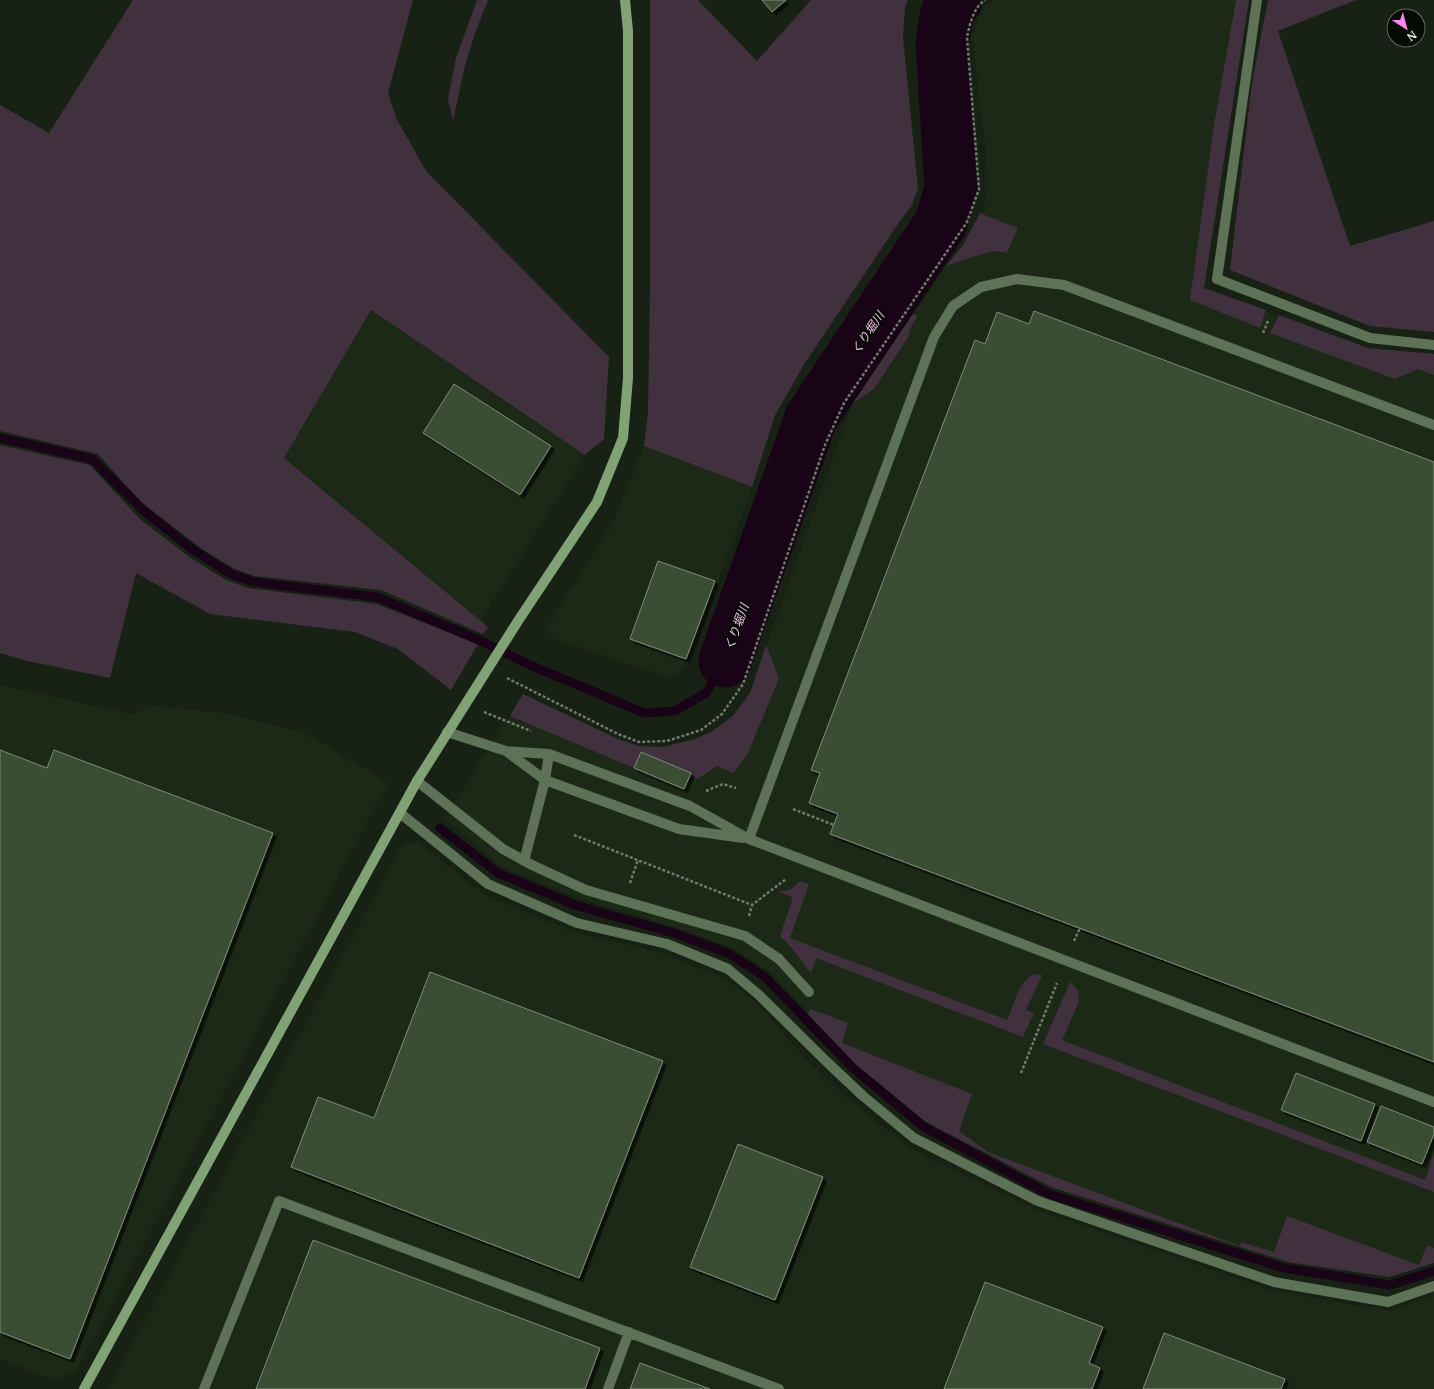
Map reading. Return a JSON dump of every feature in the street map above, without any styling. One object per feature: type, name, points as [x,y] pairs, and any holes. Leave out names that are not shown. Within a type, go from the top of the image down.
[{"type":"street","points":[[84,1389],[417,780],[518,621],[597,502],[623,438],[628,378],[628,30],[625,0]]},
{"type":"street","points":[[1257,0],[1216,279],[1370,338],[1434,345]]},
{"type":"street","points":[[749,839],[934,337],[953,306],[981,286],[1017,278],[1064,285],[1434,425]]},
{"type":"street","points":[[447,732],[506,751],[550,754],[690,806],[749,839],[1434,1102]]},
{"type":"street","points":[[506,751],[545,780],[679,829],[749,839]]},
{"type":"street","points":[[524,861],[545,780],[550,754]]},
{"type":"street","points":[[417,780],[503,849],[524,861],[586,890],[744,936],[780,959],[809,992]]},
{"type":"street","points":[[400,813],[488,884],[577,923],[668,944],[728,969],[759,995],[863,1096],[914,1138],[1038,1201],[1274,1282],[1388,1302],[1434,1286]]},
{"type":"street","points":[[204,1389],[279,1201],[779,1389]]},
{"type":"street","points":[[608,1389],[629,1332]]},
{"type":"path","points":[[488,669],[618,734],[639,742],[667,741],[701,730],[722,714],[743,684],[825,445],[844,403],[963,228],[970,215],[979,189],[967,37],[971,19],[980,3],[985,0]]},
{"type":"path","points":[[793,810],[834,825]]},
{"type":"path","points":[[574,835],[752,905],[786,879]]},
{"type":"path","points":[[1074,942],[1080,928]]},
{"type":"path","points":[[1021,1073],[1057,983]]},
{"type":"shaded area","points":[[133,0],[413,0],[388,93],[396,118],[426,171],[609,357],[604,439],[585,455],[371,310],[284,458],[488,627],[483,634],[381,590],[254,576],[233,568],[202,549],[140,501],[98,454],[0,431],[0,105],[49,133]]},
{"type":"shaded area","points":[[477,0],[488,0],[475,33],[464,69],[453,121],[448,99],[456,58]]},
{"type":"shaded area","points":[[650,0],[698,0],[757,61],[811,0],[908,0],[905,7],[903,38],[918,189],[911,207],[900,221],[805,363],[775,415],[752,487],[644,446],[648,413],[650,288]]},
{"type":"shaded area","points":[[996,0],[1249,0],[1204,288],[1368,348],[1434,354],[1434,1263],[1389,1277],[1288,1262],[1051,1187],[926,1122],[854,1063],[770,972],[732,948],[677,928],[578,898],[512,871],[494,860],[444,819],[523,694],[618,739],[639,746],[663,747],[695,739],[711,732],[733,716],[750,693],[852,404],[946,266],[963,245],[983,209],[989,181],[972,35],[984,7]]},
{"type":"shaded area","points":[[1236,0],[1249,0],[1204,288],[1266,310],[1260,328],[1190,300],[1214,125]]},
{"type":"shaded area","points":[[1268,0],[1356,0],[1278,31],[1350,246],[1434,221],[1434,332],[1370,326],[1230,270],[1252,82]]},
{"type":"shaded area","points":[[980,213],[1018,228],[1007,253],[995,251],[946,266],[963,245]]},
{"type":"shaded area","points":[[371,310],[585,455],[480,621],[284,458]]},
{"type":"shaded area","points":[[913,314],[918,316],[911,326],[909,336],[874,389],[852,404]]},
{"type":"shaded area","points":[[1279,315],[1368,348],[1434,354],[1434,375],[1418,369],[1395,379],[1270,333]]},
{"type":"shaded area","points":[[0,445],[90,465],[140,519],[191,558],[226,580],[248,588],[377,604],[478,644],[451,690],[398,649],[355,632],[210,614],[136,573],[110,678],[27,661],[0,653]]},
{"type":"shaded area","points":[[644,446],[752,487],[689,662],[677,675],[669,676],[638,668],[552,638],[547,627],[612,524]]},
{"type":"shaded area","points":[[766,645],[779,678],[748,753],[734,773],[717,766],[697,779],[690,776],[691,773],[641,752],[634,768],[510,716],[523,694],[618,739],[639,746],[663,747],[695,739],[711,732],[733,716],[750,693]]},
{"type":"shaded area","points":[[0,685],[132,714],[154,706],[223,713],[303,732],[388,783],[76,1372],[54,1380],[0,1359]]},
{"type":"shaded area","points":[[419,843],[485,895],[571,931],[659,952],[726,979],[755,1001],[807,1060],[841,1092],[907,1146],[1038,1210],[1271,1290],[1390,1311],[1434,1295],[1434,1389],[108,1389],[403,844]]},
{"type":"shaded area","points":[[800,881],[809,884],[790,938],[1007,1020],[1019,990],[1024,983],[1035,975],[1042,975],[1026,1010],[1034,1013],[1023,1037],[816,958],[811,973],[791,947],[780,936],[793,897],[778,892],[790,890]]},
{"type":"shaded area","points":[[1070,982],[1078,990],[1079,1002],[1062,1040],[1425,1180],[1434,1153],[1434,1192],[1043,1044]]},
{"type":"shaded area","points":[[811,1009],[848,1023],[842,1043],[972,1094],[959,1131],[988,1152],[1240,1246],[1241,1242],[1274,1252],[1287,1216],[1419,1265],[1427,1245],[1434,1248],[1434,1263],[1389,1277],[1288,1262],[1051,1187],[926,1122],[854,1063],[807,1013]]},
{"type":"building","points":[[762,0],[786,0],[772,12]]},
{"type":"building","points":[[1034,311],[1434,462],[1434,1062],[830,834],[838,814],[809,803],[820,773],[811,770],[975,340],[985,344],[997,312],[1029,324]]},
{"type":"building","points":[[454,384],[551,446],[520,495],[423,433]]},
{"type":"building","points":[[658,561],[715,581],[686,659],[630,639]]},
{"type":"building","points":[[0,750],[47,768],[54,750],[273,833],[70,1359],[0,1332]]},
{"type":"building","points":[[641,752],[691,773],[684,789],[634,768]]},
{"type":"building","points":[[430,972],[663,1061],[579,1278],[291,1167],[318,1097],[374,1118]]},
{"type":"building","points":[[1296,1073],[1375,1104],[1361,1141],[1281,1110]]},
{"type":"building","points":[[1381,1106],[1434,1127],[1434,1134],[1422,1164],[1367,1142]]},
{"type":"building","points":[[738,1144],[823,1177],[775,1300],[690,1267]]},
{"type":"building","points":[[313,1240],[600,1348],[585,1389],[256,1389]]},
{"type":"building","points":[[985,1282],[1103,1327],[1089,1363],[1100,1368],[1092,1389],[944,1389]]},
{"type":"building","points":[[1164,1333],[1285,1379],[1281,1389],[1143,1389]]},
{"type":"building","points":[[640,1363],[710,1389],[630,1389]]},
{"type":"waterway","name":"くり堀川","points":[[725,661],[811,418],[941,223],[951,188],[942,44],[947,13],[956,0]]},
{"type":"waterway","points":[[0,438],[92,459],[144,511],[192,549],[231,574],[254,582],[377,597],[481,641],[530,665],[644,713],[675,711],[706,693],[725,661]]},
{"type":"waterway","points":[[440,828],[498,873],[578,906],[674,933],[730,954],[765,977],[853,1068],[924,1127],[1049,1194],[1284,1268],[1390,1285],[1434,1271]]}]
